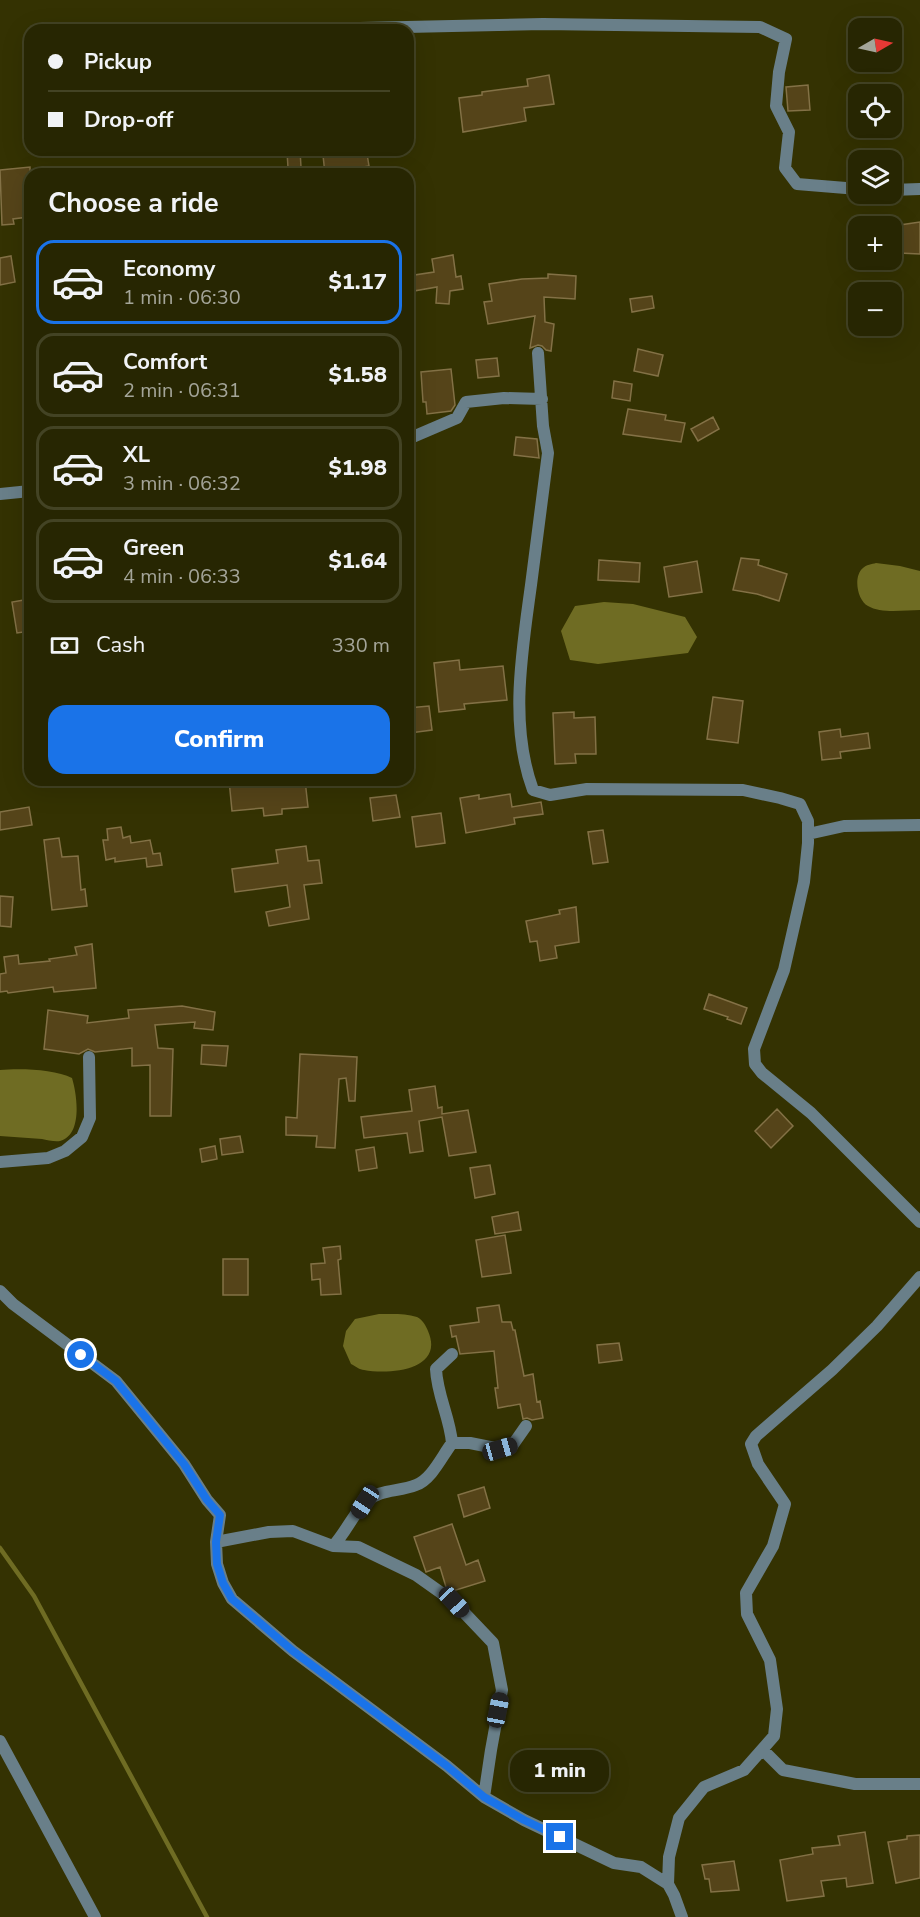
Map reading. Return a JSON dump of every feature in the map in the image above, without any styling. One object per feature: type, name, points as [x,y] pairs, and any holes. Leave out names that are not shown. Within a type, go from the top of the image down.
[{"type":"street","points":[[414,27],[543,24],[760,27],[786,39],[779,72],[776,106],[789,132],[785,168],[797,184],[848,188]]},
{"type":"street","points":[[902,190],[920,189]]},
{"type":"street","points":[[538,353],[548,453],[521,659],[520,739],[525,768],[533,790],[549,795],[587,789],[743,790],[800,804],[808,821],[804,882],[784,970],[754,1049],[755,1064],[762,1073],[811,1113],[920,1222]]},
{"type":"street","points":[[414,437],[436,425],[457,418],[466,402],[504,398],[542,399]]},
{"type":"street","points":[[0,494],[24,492]]},
{"type":"street","points":[[808,834],[844,826],[920,825]]},
{"type":"street","points":[[0,1162],[48,1158],[65,1151],[82,1137],[90,1118],[89,1057]]},
{"type":"street","points":[[682,1917],[668,1884],[669,1857],[679,1818],[704,1787],[744,1770],[774,1736],[777,1709],[770,1660],[747,1614],[746,1593],[773,1546],[785,1504],[758,1464],[752,1444],[756,1436],[832,1370],[877,1326],[920,1277]]},
{"type":"street","points":[[0,1291],[13,1304],[116,1381],[184,1464],[207,1500],[220,1515],[216,1542],[217,1564],[223,1583],[232,1599],[293,1651],[447,1766],[484,1797],[524,1820],[614,1863],[641,1868],[668,1884]]},
{"type":"street","points":[[333,1546],[343,1536],[365,1502],[378,1493],[418,1485],[434,1469],[452,1443],[451,1430],[437,1382],[436,1370],[452,1354]]},
{"type":"street","points":[[452,1443],[470,1443],[500,1449],[512,1446],[526,1426]]},
{"type":"street","points":[[216,1542],[269,1532],[293,1531],[333,1546],[358,1547],[416,1575],[454,1602],[493,1643],[502,1690],[484,1797]]},
{"type":"street","points":[[0,1741],[95,1917]]},
{"type":"street","points":[[763,1750],[783,1770],[855,1784],[920,1784]]},
{"type":"shaded area","points":[[876,563],[920,571],[920,610],[880,610],[864,603],[859,593],[858,576],[864,567]]},
{"type":"shaded area","points":[[604,602],[633,604],[685,617],[697,637],[688,653],[598,664],[570,660],[561,631],[575,606]]},
{"type":"shaded area","points":[[0,1070],[47,1071],[72,1078],[76,1113],[72,1131],[67,1137],[56,1141],[0,1136]]},
{"type":"shaded area","points":[[379,1314],[408,1315],[423,1321],[431,1344],[429,1354],[422,1362],[412,1367],[387,1372],[362,1370],[351,1364],[343,1346],[346,1331],[355,1319]]},
{"type":"building","points":[[549,75],[554,104],[524,108],[526,121],[463,132],[459,98],[482,95],[482,92],[528,86],[527,79]]},
{"type":"building","points":[[808,85],[810,110],[788,111],[786,87]]},
{"type":"building","points":[[287,156],[300,156],[301,167],[288,168]]},
{"type":"building","points":[[323,156],[367,156],[369,166],[358,168],[324,168]]},
{"type":"building","points":[[30,167],[24,168],[24,218],[13,219],[14,224],[2,225],[0,170]]},
{"type":"building","points":[[920,222],[920,254],[902,253],[902,225]]},
{"type":"building","points":[[453,255],[456,277],[461,276],[463,289],[450,291],[449,304],[436,303],[437,287],[414,291],[414,275],[434,272],[432,259]]},
{"type":"building","points":[[11,256],[15,282],[0,285],[0,258]]},
{"type":"building","points":[[548,274],[576,276],[575,299],[544,297],[545,322],[554,324],[551,351],[538,345],[530,348],[535,316],[488,324],[484,302],[492,301],[489,284],[548,278]]},
{"type":"building","points":[[652,296],[654,308],[632,312],[630,299]]},
{"type":"building","points":[[638,349],[663,355],[658,376],[634,371]]},
{"type":"building","points":[[497,358],[499,376],[478,378],[476,360]]},
{"type":"building","points":[[451,369],[455,405],[451,411],[427,414],[426,402],[423,402],[421,372]]},
{"type":"building","points":[[614,381],[632,384],[630,401],[612,398]]},
{"type":"building","points":[[628,409],[666,415],[665,420],[685,423],[681,442],[623,434]]},
{"type":"building","points":[[713,417],[719,429],[698,441],[691,429]]},
{"type":"building","points":[[516,437],[537,439],[539,458],[514,455]]},
{"type":"building","points":[[741,558],[759,560],[758,565],[787,574],[779,601],[733,590]]},
{"type":"building","points":[[599,560],[640,563],[639,582],[598,580]]},
{"type":"building","points":[[697,561],[702,592],[669,597],[664,567]]},
{"type":"building","points":[[24,600],[24,632],[17,633],[12,602]]},
{"type":"building","points":[[459,660],[460,670],[503,666],[507,700],[464,704],[465,709],[439,712],[434,663]]},
{"type":"building","points":[[713,697],[743,701],[738,743],[707,739]]},
{"type":"building","points":[[429,706],[432,730],[414,732],[414,707]]},
{"type":"building","points":[[574,712],[574,718],[595,717],[596,754],[575,754],[576,763],[555,764],[553,713]]},
{"type":"building","points":[[840,729],[841,737],[868,733],[870,748],[840,752],[841,758],[822,760],[819,732]]},
{"type":"building","points":[[230,786],[306,786],[308,807],[282,809],[282,814],[264,816],[263,808],[232,811]]},
{"type":"building","points":[[510,794],[512,807],[541,802],[543,814],[514,818],[515,824],[466,833],[460,798],[479,795],[479,799]]},
{"type":"building","points":[[396,795],[400,817],[373,821],[370,798]]},
{"type":"building","points":[[29,807],[32,825],[0,830],[0,812]]},
{"type":"building","points":[[441,813],[445,843],[416,847],[412,817]]},
{"type":"building","points":[[121,827],[123,838],[130,836],[131,843],[150,840],[153,854],[160,853],[162,865],[147,867],[146,858],[115,862],[115,858],[106,860],[103,840],[108,840],[107,829]]},
{"type":"building","points":[[603,830],[608,862],[593,864],[588,832]]},
{"type":"building","points":[[59,838],[62,857],[78,856],[81,890],[85,889],[87,906],[52,910],[44,840]]},
{"type":"building","points":[[306,846],[308,861],[319,860],[322,883],[304,885],[309,919],[269,926],[266,912],[290,907],[287,885],[235,892],[232,869],[278,863],[276,850]]},
{"type":"building","points":[[0,896],[13,897],[11,927],[0,926]]},
{"type":"building","points":[[576,907],[579,942],[555,946],[557,958],[540,961],[537,941],[530,942],[526,921],[560,914],[559,910]]},
{"type":"building","points":[[92,944],[96,988],[54,992],[53,987],[0,992],[0,974],[6,973],[4,957],[18,955],[19,964],[50,961],[49,959],[77,955],[75,947]]},
{"type":"building","points":[[709,994],[747,1008],[741,1024],[704,1009]]},
{"type":"building","points":[[182,1006],[215,1012],[213,1030],[194,1028],[195,1022],[155,1025],[158,1048],[173,1049],[171,1116],[150,1116],[150,1065],[132,1066],[132,1048],[95,1052],[88,1049],[79,1054],[44,1049],[48,1010],[88,1016],[87,1023],[129,1018],[128,1010]]},
{"type":"building","points":[[202,1045],[228,1046],[226,1066],[201,1064]]},
{"type":"building","points":[[300,1054],[357,1057],[355,1101],[349,1101],[346,1078],[339,1079],[335,1148],[316,1147],[317,1136],[286,1135],[286,1117],[297,1118]]},
{"type":"building","points":[[435,1086],[438,1108],[442,1107],[442,1114],[468,1110],[476,1152],[449,1156],[442,1117],[419,1121],[423,1151],[410,1153],[407,1133],[364,1138],[361,1117],[412,1111],[409,1090]]},
{"type":"building","points":[[777,1109],[793,1126],[771,1148],[755,1131]]},
{"type":"building","points":[[240,1136],[243,1152],[222,1155],[220,1139]]},
{"type":"building","points":[[215,1146],[217,1159],[202,1162],[200,1149]]},
{"type":"building","points":[[374,1147],[377,1168],[359,1171],[356,1150]]},
{"type":"building","points":[[490,1165],[495,1194],[475,1198],[470,1168]]},
{"type":"building","points":[[518,1212],[521,1230],[495,1234],[492,1217]]},
{"type":"building","points":[[505,1235],[511,1273],[482,1277],[476,1240]]},
{"type":"building","points":[[340,1246],[341,1259],[338,1260],[341,1294],[321,1295],[320,1279],[312,1280],[311,1264],[325,1263],[323,1248]]},
{"type":"building","points":[[223,1259],[248,1259],[248,1295],[223,1295]]},
{"type":"building","points":[[499,1305],[502,1322],[511,1322],[515,1330],[524,1376],[533,1374],[537,1402],[540,1401],[543,1418],[523,1419],[520,1404],[498,1408],[494,1351],[460,1354],[456,1336],[452,1337],[450,1326],[479,1322],[477,1308]]},
{"type":"building","points":[[619,1343],[622,1360],[599,1363],[597,1345]]},
{"type":"building","points":[[484,1487],[490,1508],[464,1517],[458,1495]]},
{"type":"building","points":[[452,1524],[466,1565],[478,1560],[485,1581],[453,1591],[446,1587],[440,1567],[426,1572],[414,1537]]},
{"type":"building","points":[[865,1832],[873,1883],[847,1887],[846,1878],[821,1881],[824,1896],[787,1901],[780,1860],[813,1854],[812,1848],[840,1845],[838,1836]]},
{"type":"building","points":[[920,1835],[920,1878],[896,1883],[888,1842],[907,1839],[907,1836]]},
{"type":"building","points":[[734,1861],[739,1890],[711,1892],[709,1879],[705,1879],[702,1865]]},
{"type":"waterway","points":[[0,1548],[34,1596],[207,1917]]},
{"type":"route","points":[[81,1355],[116,1381],[184,1464],[207,1500],[220,1515],[216,1542],[217,1564],[223,1583],[232,1599],[293,1651],[447,1766],[484,1797],[560,1837]]}]
